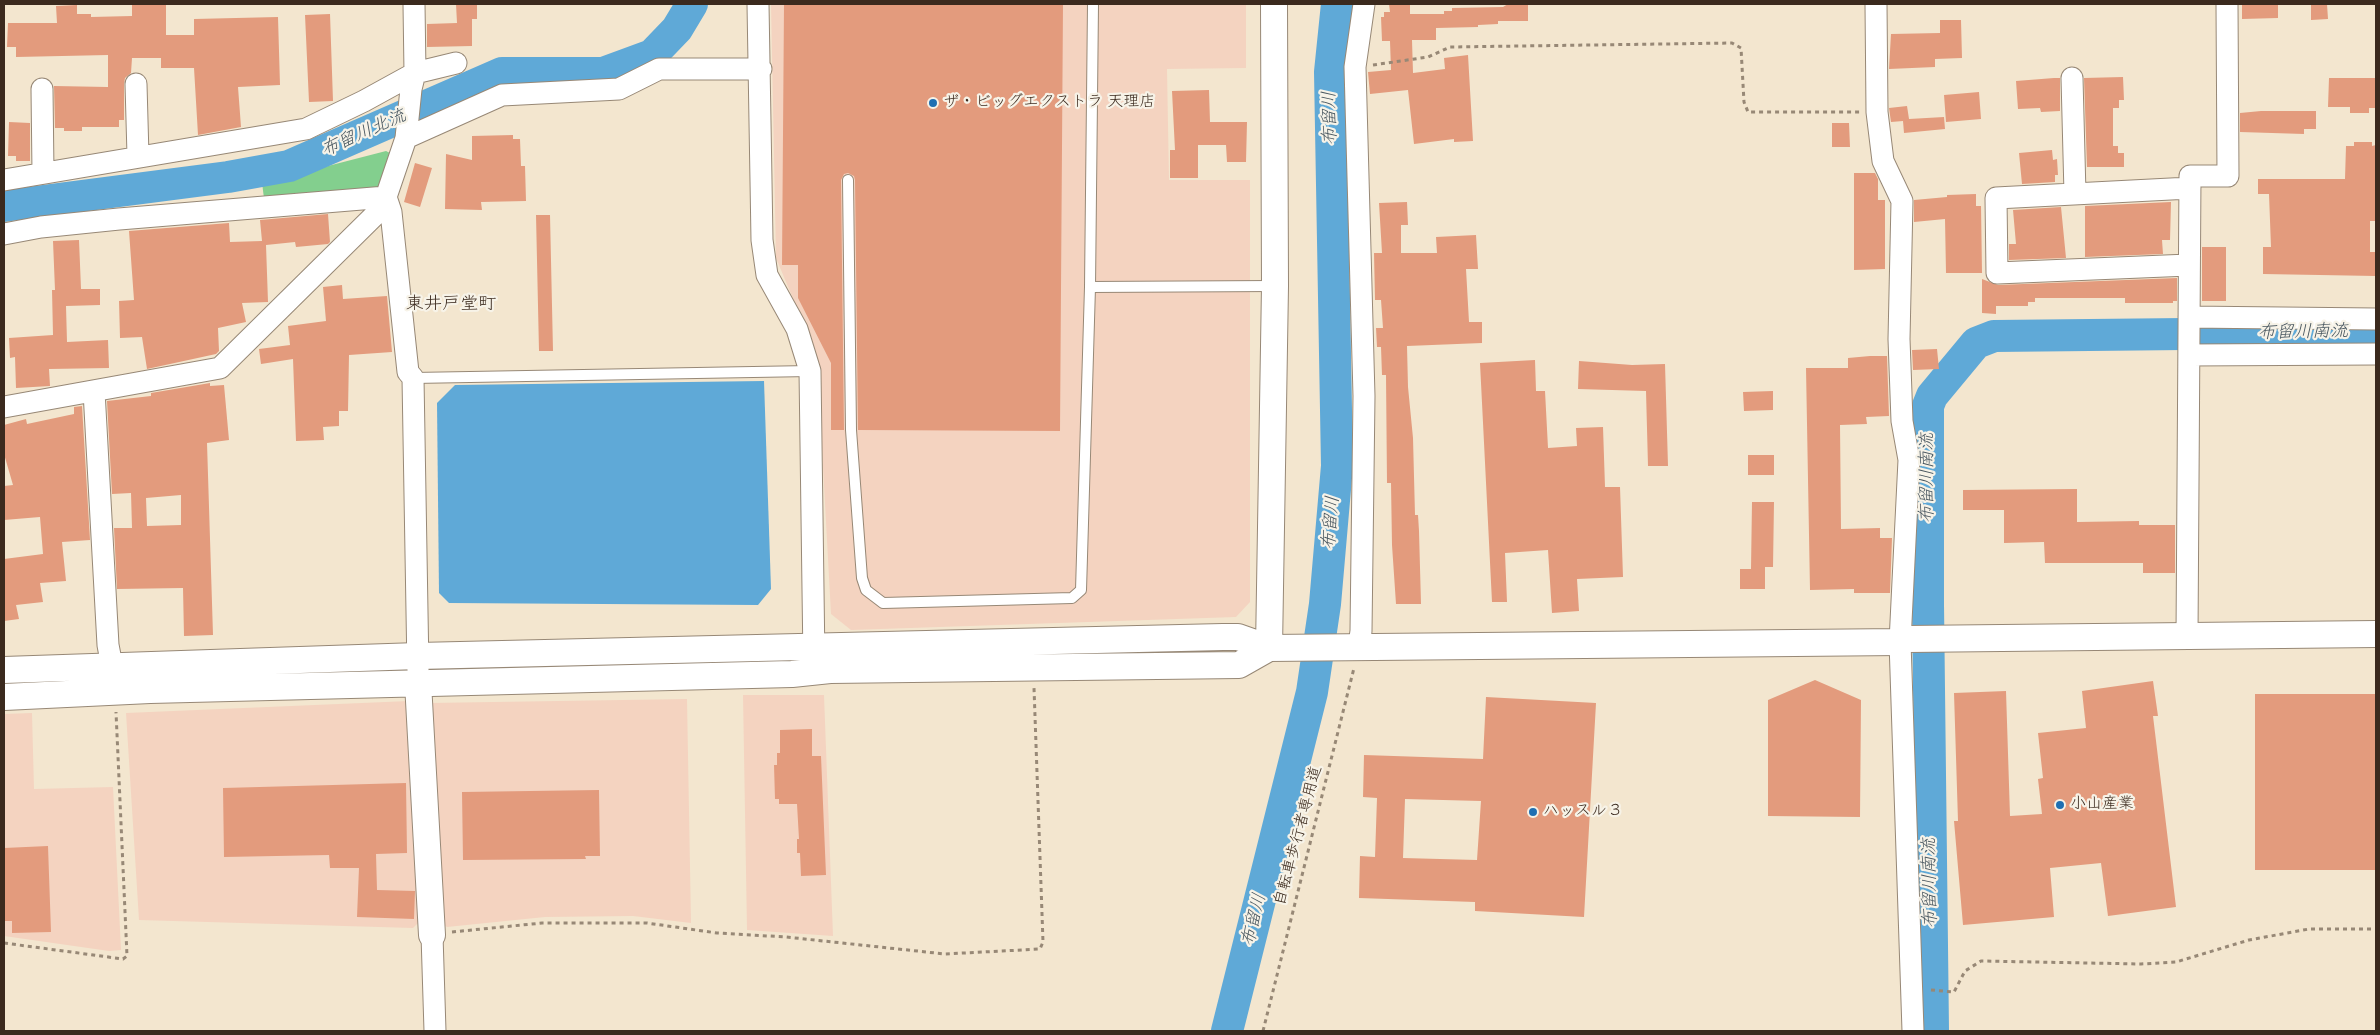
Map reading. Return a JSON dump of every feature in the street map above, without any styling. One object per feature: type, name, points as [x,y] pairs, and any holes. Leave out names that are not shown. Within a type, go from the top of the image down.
[{"type":"street","points":[[4,407],[220,368],[377,213],[386,196],[406,133],[413,81],[414,4]]},
{"type":"street","points":[[758,4],[761,69],[762,240],[767,275],[797,329],[810,370],[814,660]]},
{"type":"street","points":[[1274,4],[1276,648]]},
{"type":"street","points":[[1351,646],[1362,631],[1364,396],[1355,67],[1364,4]]},
{"type":"street","points":[[1876,4],[1877,112],[1883,161],[1902,201],[1899,339],[1902,421],[1909,460],[1904,641],[1913,1031]]},
{"type":"street","points":[[2187,636],[2190,176],[2228,176],[2226,4]]},
{"type":"street","points":[[4,180],[306,129],[364,101],[456,63]]},
{"type":"street","points":[[406,133],[502,95],[619,89],[659,69],[761,69]]},
{"type":"street","points":[[2072,78],[2075,194]]},
{"type":"street","points":[[136,84],[138,156]]},
{"type":"street","points":[[42,89],[42,173]]},
{"type":"street","points":[[2189,266],[1997,273],[1996,198],[2190,188]]},
{"type":"street","points":[[4,234],[40,227],[99,221],[386,196]]},
{"type":"street","points":[[386,196],[391,212],[408,372],[414,378],[418,683],[432,935],[435,1031]]},
{"type":"street","points":[[2189,317],[2376,318]]},
{"type":"street","points":[[2189,355],[2376,354]]},
{"type":"street","points":[[94,391],[101,546],[108,645],[117,692]]},
{"type":"street","points":[[4,696],[792,674],[814,660],[1223,637],[1238,637],[1276,648],[2376,634]]},
{"type":"street","points":[[4,670],[418,656],[814,660],[1033,668],[1238,665],[1276,648]]},
{"type":"lane","points":[[848,180],[851,430],[862,578],[866,590],[882,603],[1072,598],[1081,590],[1090,287],[1093,4]]},
{"type":"lane","points":[[1090,287],[1275,286]]},
{"type":"lane","points":[[414,378],[810,370]]},
{"type":"path","points":[[1355,67],[1428,57],[1450,47],[1732,43],[1741,48],[1744,102],[1748,112],[1877,112]]},
{"type":"path","name":"自転車歩行者専用道","points":[[1263,1031],[1304,859],[1341,727],[1351,646]]},
{"type":"path","points":[[432,935],[542,923],[648,923],[718,933],[786,937],[945,954],[1040,948],[1043,942],[1033,668]]},
{"type":"path","points":[[4,943],[123,959],[127,956],[116,712],[117,692]]},
{"type":"path","points":[[1948,991],[1954,992],[1966,971],[1981,961],[2141,964],[2176,962],[2249,940],[2309,929],[2376,929]]},
{"type":"shaded area","points":[[771,4],[1246,4],[1246,68],[1167,69],[1169,180],[1250,180],[1250,602],[1236,617],[851,630],[831,614],[817,356],[776,258]]},
{"type":"shaded area","points":[[743,695],[824,695],[833,936],[747,930]]},
{"type":"shaded area","points":[[687,699],[691,923],[633,916],[545,917],[447,927],[441,923],[429,703]]},
{"type":"shaded area","points":[[409,701],[419,922],[413,928],[139,920],[126,713]]},
{"type":"shaded area","points":[[32,713],[34,789],[113,787],[121,950],[109,951],[4,936],[4,714]]},
{"type":"green space","points":[[386,151],[392,154],[379,190],[264,198],[262,183]]},
{"type":"water","points":[[764,381],[771,589],[758,605],[449,603],[439,593],[437,403],[455,385]]},
{"type":"building","points":[[132,4],[166,4],[166,35],[194,35],[194,19],[278,17],[280,85],[238,87],[241,127],[198,135],[194,68],[161,68],[161,58],[132,58],[131,73],[125,78],[124,84],[124,120],[119,120],[119,127],[82,127],[82,131],[64,131],[64,128],[55,128],[54,86],[108,87],[108,55],[16,57],[16,47],[7,47],[8,23],[57,23],[56,6],[77,5],[77,14],[91,14],[91,17],[132,16]]},
{"type":"building","points":[[456,4],[477,4],[477,19],[472,19],[472,46],[427,47],[427,24],[457,23]]},
{"type":"building","points":[[784,4],[1063,4],[1060,431],[858,430],[855,180],[854,176],[848,173],[844,174],[841,180],[844,430],[831,430],[831,363],[798,298],[798,265],[782,265]]},
{"type":"building","points":[[1389,4],[1410,4],[1410,14],[1444,14],[1444,11],[1452,11],[1452,8],[1503,7],[1508,4],[1528,4],[1528,21],[1498,21],[1498,24],[1478,25],[1478,27],[1436,28],[1436,40],[1412,40],[1413,73],[1445,69],[1444,58],[1468,55],[1473,141],[1454,142],[1454,139],[1414,144],[1408,90],[1370,94],[1368,72],[1391,70],[1390,41],[1382,41],[1381,17],[1384,17],[1384,12],[1390,12]]},
{"type":"building","points":[[2242,4],[2278,4],[2278,18],[2242,19]]},
{"type":"building","points":[[2311,4],[2327,4],[2328,19],[2311,20]]},
{"type":"building","points":[[330,14],[333,101],[309,102],[305,15]]},
{"type":"building","points":[[1940,20],[1961,20],[1962,58],[1935,59],[1935,67],[1889,69],[1891,34],[1940,33]]},
{"type":"building","points":[[2123,77],[2124,100],[2119,100],[2119,108],[2113,108],[2113,146],[2118,146],[2118,153],[2124,153],[2124,167],[2087,167],[2084,78]]},
{"type":"building","points":[[2060,78],[2060,111],[2041,112],[2040,108],[2018,109],[2016,81]]},
{"type":"building","points":[[2329,78],[2376,78],[2376,108],[2369,108],[2369,113],[2350,113],[2350,107],[2328,107]]},
{"type":"building","points":[[1209,90],[1210,122],[1247,122],[1246,162],[1227,162],[1226,145],[1198,145],[1198,178],[1170,178],[1170,150],[1175,150],[1172,91]]},
{"type":"building","points":[[1979,92],[1981,119],[1946,122],[1944,95]]},
{"type":"building","points":[[1907,106],[1909,119],[1944,117],[1945,129],[1904,133],[1903,121],[1891,122],[1889,108]]},
{"type":"building","points":[[2316,111],[2316,129],[2304,129],[2304,134],[2240,132],[2240,113]]},
{"type":"building","points":[[9,122],[30,123],[30,161],[16,161],[16,156],[8,156]]},
{"type":"building","points":[[1832,123],[1849,123],[1850,147],[1832,147]]},
{"type":"building","points":[[513,135],[513,139],[520,139],[521,166],[525,166],[526,201],[481,202],[482,210],[445,209],[446,154],[472,160],[472,136]]},
{"type":"building","points":[[2354,142],[2372,142],[2372,146],[2376,145],[2376,221],[2370,221],[2370,252],[2376,252],[2376,276],[2263,274],[2263,247],[2271,247],[2269,194],[2258,194],[2258,179],[2345,179],[2346,146],[2354,146]]},
{"type":"building","points":[[2052,150],[2053,160],[2057,159],[2058,175],[2055,175],[2055,182],[2022,184],[2019,153]]},
{"type":"building","points":[[415,163],[432,168],[420,207],[404,202]]},
{"type":"building","points":[[1854,173],[1875,173],[1878,179],[1878,200],[1885,200],[1885,269],[1854,270]]},
{"type":"building","points":[[1976,194],[1976,206],[1981,206],[1982,273],[1946,273],[1945,219],[1914,222],[1914,200],[1947,197],[1947,195]]},
{"type":"building","points":[[1407,202],[1408,225],[1401,225],[1401,253],[1437,253],[1436,237],[1476,235],[1478,269],[1466,269],[1469,322],[1482,322],[1482,343],[1407,346],[1408,387],[1413,438],[1415,515],[1418,515],[1419,531],[1421,604],[1396,604],[1392,545],[1391,483],[1387,483],[1386,375],[1382,375],[1381,347],[1377,347],[1376,328],[1383,328],[1381,300],[1375,300],[1374,253],[1382,253],[1379,203]]},
{"type":"building","points":[[2171,202],[2170,240],[2162,240],[2163,254],[2085,257],[2085,206]]},
{"type":"building","points":[[2061,207],[2066,258],[2009,260],[2009,244],[2016,244],[2013,210]]},
{"type":"building","points":[[328,214],[330,242],[328,244],[296,247],[295,242],[266,245],[268,302],[242,303],[246,322],[218,328],[219,351],[216,354],[147,369],[142,337],[120,338],[119,301],[134,300],[129,231],[229,223],[230,242],[262,241],[260,220]]},
{"type":"building","points":[[536,215],[550,215],[553,351],[539,351]]},
{"type":"building","points":[[79,240],[81,289],[100,289],[100,305],[66,306],[67,342],[108,340],[109,368],[49,369],[50,386],[16,388],[15,357],[10,358],[9,338],[53,335],[52,290],[55,290],[53,241]]},
{"type":"building","points":[[2202,247],[2226,247],[2226,301],[2202,301]]},
{"type":"building","points":[[2177,278],[2177,301],[2173,301],[2173,303],[2125,303],[2125,298],[2035,298],[2035,302],[2028,302],[2028,306],[1996,306],[1996,314],[1982,313],[1982,279],[1998,285]]},
{"type":"building","points":[[342,285],[343,299],[387,296],[392,352],[349,355],[348,411],[339,411],[339,426],[323,427],[324,440],[296,441],[293,359],[261,364],[259,349],[290,345],[288,326],[326,321],[323,287]]},
{"type":"building","points":[[1937,349],[1939,369],[1913,370],[1912,350]]},
{"type":"building","points":[[1887,356],[1889,416],[1866,417],[1867,424],[1840,425],[1841,529],[1880,528],[1880,538],[1892,538],[1890,593],[1854,593],[1854,589],[1810,590],[1806,368],[1848,368],[1848,358]]},
{"type":"building","points":[[1535,360],[1536,391],[1545,391],[1548,448],[1577,446],[1576,428],[1603,427],[1605,487],[1620,487],[1623,577],[1577,579],[1579,611],[1552,613],[1548,550],[1505,553],[1507,602],[1492,602],[1480,363]]},
{"type":"building","points":[[1579,361],[1632,365],[1665,364],[1668,466],[1648,466],[1646,391],[1578,389]]},
{"type":"building","points":[[210,383],[210,386],[224,385],[229,440],[207,443],[213,635],[184,636],[183,588],[117,589],[114,528],[132,528],[131,493],[112,494],[107,401],[151,396],[151,393]],"holes":[[[181,495],[181,525],[147,526],[146,498]]]},
{"type":"building","points":[[1773,391],[1773,410],[1744,411],[1743,392]]},
{"type":"building","points":[[82,406],[90,540],[62,542],[66,581],[40,583],[43,602],[16,605],[19,619],[4,621],[4,559],[43,554],[40,517],[4,520],[4,486],[13,485],[4,454],[4,425],[26,419],[27,424],[74,414],[74,407]]},
{"type":"building","points":[[1748,455],[1774,455],[1774,475],[1748,475]]},
{"type":"building","points":[[2077,489],[2077,522],[2139,521],[2139,525],[2175,525],[2175,573],[2143,573],[2143,563],[2045,563],[2044,542],[2004,543],[2004,510],[1963,510],[1963,490]]},
{"type":"building","points":[[1752,502],[1774,502],[1773,567],[1765,567],[1765,589],[1740,589],[1740,569],[1751,569]]},
{"type":"building","points":[[1815,680],[1861,700],[1860,817],[1768,816],[1768,700]]},
{"type":"building","points":[[2153,681],[2158,716],[2153,716],[2176,907],[2108,916],[2101,863],[2050,868],[2054,917],[1963,925],[1954,821],[1958,821],[1954,693],[2006,691],[2010,816],[2042,814],[2038,779],[2043,778],[2038,733],[2086,728],[2082,691]]},
{"type":"building","points":[[2255,694],[2376,694],[2376,870],[2255,870]]},
{"type":"building","points":[[1486,697],[1596,703],[1584,917],[1475,911],[1475,902],[1359,898],[1360,856],[1375,857],[1377,798],[1363,797],[1364,755],[1483,759]],"holes":[[[1405,799],[1481,801],[1477,860],[1403,858]]]},
{"type":"building","points":[[812,729],[812,756],[821,756],[826,875],[801,876],[800,853],[797,853],[797,839],[799,839],[797,804],[779,804],[779,799],[775,799],[774,765],[777,765],[777,753],[780,753],[780,730]]},
{"type":"building","points":[[406,783],[407,853],[376,854],[377,890],[415,891],[414,919],[357,917],[359,868],[330,868],[329,855],[224,857],[223,788]]},
{"type":"building","points":[[599,790],[600,856],[585,856],[586,859],[463,860],[462,792]]},
{"type":"building","points":[[48,846],[51,932],[12,933],[12,921],[4,921],[4,848]]},
{"type":"waterway","name":"布留川北流","points":[[4,206],[228,177],[289,166],[502,73],[603,73],[652,55],[677,29],[692,4]]},
{"type":"waterway","name":"布留川","points":[[1227,1031],[1312,692],[1325,604],[1337,466],[1330,72],[1337,4]]},
{"type":"waterway","name":"布留川南流","points":[[1933,1031],[1928,604],[1928,406],[1932,396],[1976,343],[1994,336],[2376,332]]},
{"type":"place","name":"ザ・ビッグエクストラ 天理店","points":[[933,103]]},
{"type":"place","name":"小山産業","points":[[2060,805]]},
{"type":"place","name":"ハッスル３","points":[[1533,812]]},
{"type":"district","name":"東井戸堂町","points":[[451,305]]}]
